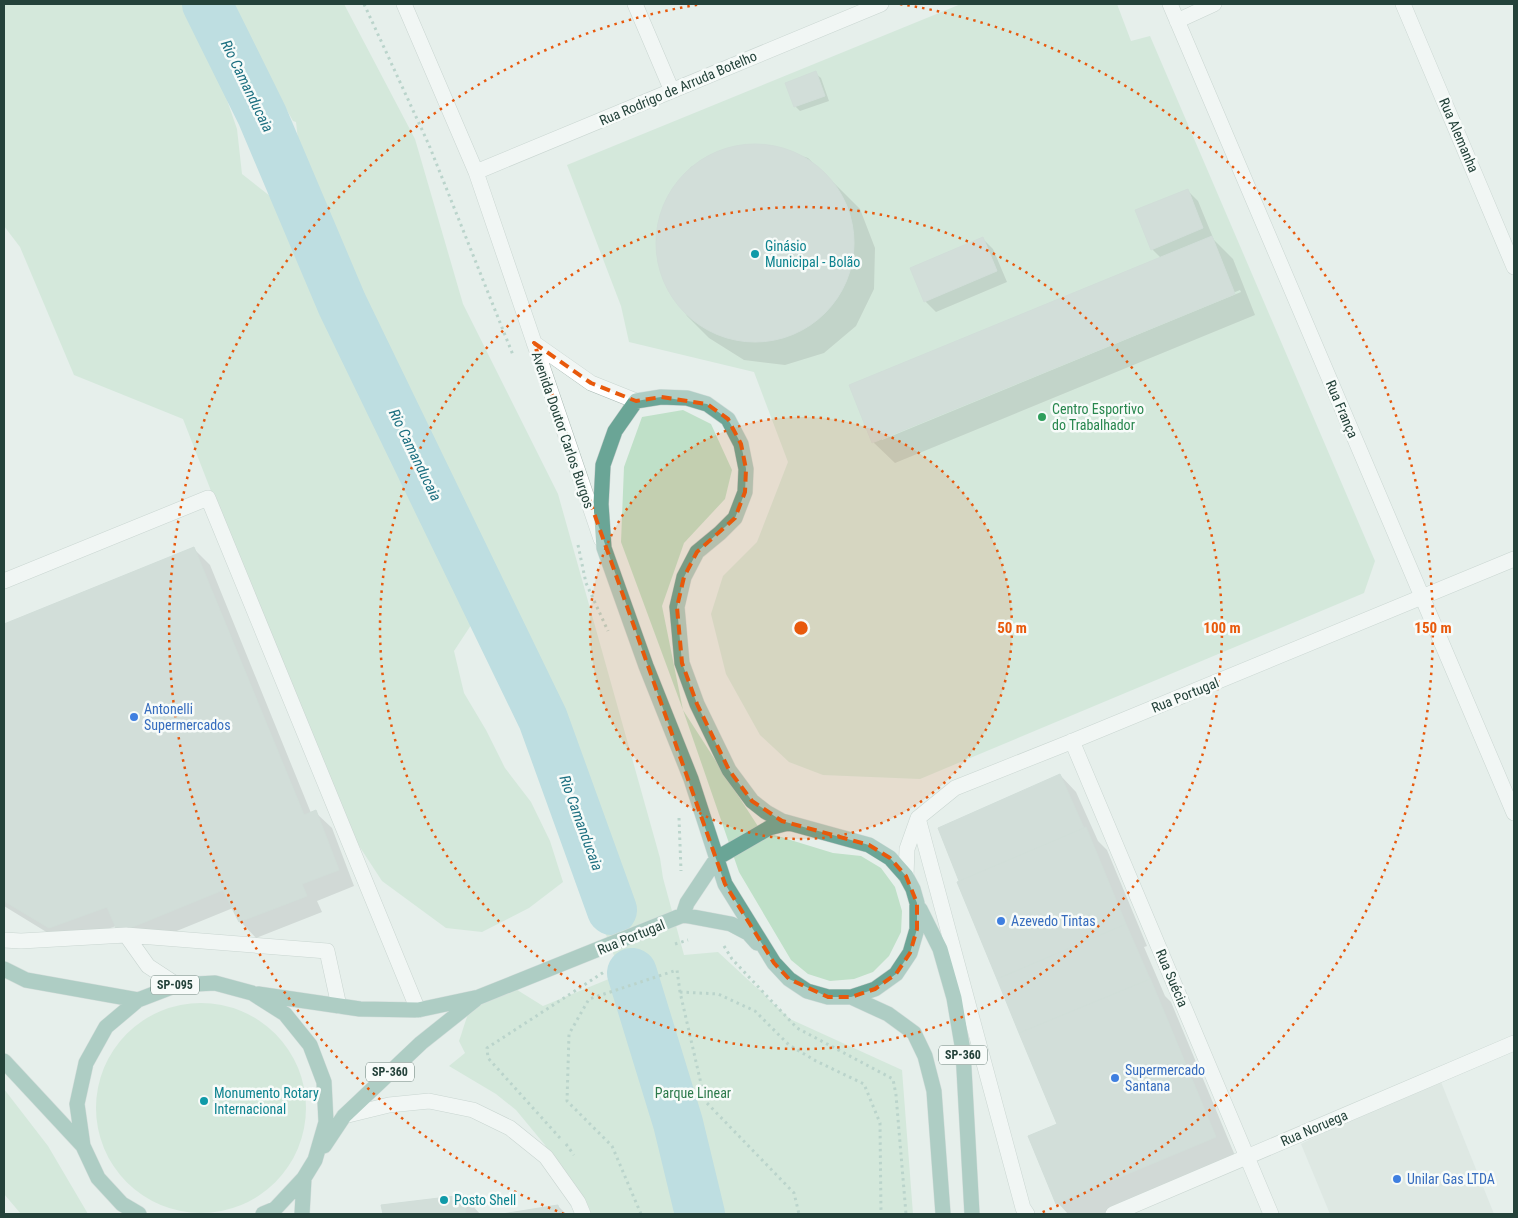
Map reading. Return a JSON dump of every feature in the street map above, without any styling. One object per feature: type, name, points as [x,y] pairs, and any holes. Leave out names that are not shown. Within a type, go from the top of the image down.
[{"type":"main road","points":[[604,548],[601,504],[603,465],[615,431],[636,401],[661,397],[687,398],[707,404],[728,419],[740,444],[746,469],[745,492],[735,518],[697,552],[684,577],[678,607],[682,663],[697,704],[729,770],[752,801],[766,812],[788,823]]},
{"type":"main road","name":"Avenida Doutor Carlos Burgos","points":[[604,548],[646,666],[691,780],[725,884],[774,963]]},
{"type":"main road","points":[[678,918],[717,858],[769,828],[788,823]]},
{"type":"main road","name":"SP-360","points":[[788,823],[869,846],[890,858],[906,876],[913,889],[917,903],[940,949],[954,998],[963,1051],[972,1214]]},
{"type":"main road","name":"SP-360","points":[[678,918],[731,924],[748,933],[789,979],[807,991],[828,997],[851,997],[875,989],[896,974],[910,953],[918,929],[917,903]]},
{"type":"main road","name":"Rua Portugal","points":[[252,993],[360,1009],[418,1010],[479,997],[678,918]]},
{"type":"main road","name":"SP-095","points":[[4,969],[26,980],[138,1000]]},
{"type":"main road","name":"SP-095","points":[[140,1214],[122,1204],[98,1178],[83,1146],[77,1104],[86,1063],[106,1027],[138,1000],[177,984],[215,983],[252,993],[285,1014],[310,1045],[324,1082],[326,1122],[315,1160],[304,1178],[275,1209],[263,1214]]},
{"type":"main road","name":"Rua Portugal","points":[[315,1160],[344,1116],[421,1043],[479,997]]},
{"type":"main road","name":"SP-360","points":[[851,997],[888,1014],[914,1033],[925,1056],[934,1091],[943,1214]]},
{"type":"main road","name":"SP-095","points":[[4,1061],[83,1146]]},
{"type":"main road","name":"SP-095","points":[[302,1214],[304,1178]]},
{"type":"street","name":"Avenida Doutor Carlos Burgos","points":[[404,4],[476,172],[604,548]]},
{"type":"street","points":[[635,4],[672,91]]},
{"type":"street","name":"Rua Rodrigo de Arruda Botelho","points":[[476,172],[672,91],[862,7],[881,4]]},
{"type":"street","name":"Rua França","points":[[1170,4],[1514,813]]},
{"type":"street","points":[[1177,21],[1214,4]]},
{"type":"street","name":"Rua Alemanha","points":[[1403,4],[1514,267]]},
{"type":"street","points":[[534,343],[591,383],[636,401]]},
{"type":"street","points":[[4,581],[208,498],[418,1010]]},
{"type":"street","name":"Rua Portugal","points":[[918,818],[955,788],[1514,559]]},
{"type":"street","name":"Rua Suécia","points":[[1072,741],[1271,1214]]},
{"type":"street","points":[[906,876],[908,849],[918,818]]},
{"type":"street","points":[[918,818],[1022,1208],[1027,1214]]},
{"type":"street","points":[[126,935],[148,966],[177,984]]},
{"type":"street","points":[[4,940],[21,941],[126,935],[328,951],[340,1006]]},
{"type":"street","name":"Rua Noruega","points":[[1113,1214],[1514,1042]]},
{"type":"street","points":[[344,1116],[389,1106],[429,1101],[473,1110],[510,1128],[546,1158],[578,1202],[583,1214]]},
{"type":"path","points":[[364,4],[429,145],[513,356]]},
{"type":"path","points":[[576,538],[586,583],[610,635]]},
{"type":"path","points":[[678,815],[682,851],[682,877]]},
{"type":"path","points":[[668,947],[693,938]]},
{"type":"path","points":[[724,946],[737,964],[797,1028],[893,1079],[906,1214]]},
{"type":"path","points":[[576,1158],[571,1150],[488,1058],[488,1048],[608,970]]},
{"type":"path","points":[[641,1214],[612,1146],[567,1101],[569,1034],[589,999],[677,970],[680,992],[705,1100],[794,1193],[799,1214]]},
{"type":"path","points":[[680,992],[718,994],[755,1010],[789,1045],[816,1061],[864,1084],[880,1123],[881,1214]]},
{"type":"highlighted area","points":[[534,343],[591,383],[636,401],[661,397],[707,404],[728,419],[741,444],[746,469],[745,492],[735,518],[697,552],[684,577],[677,607],[682,663],[697,704],[729,770],[752,801],[782,821],[869,845],[890,858],[906,876],[917,903],[917,929],[910,953],[896,974],[875,989],[851,997],[828,997],[789,979],[774,963],[725,884]]},
{"type":"shaded area","name":"Unilar Gas LTDA","points":[[1441,1082],[1494,1214],[1330,1214],[1301,1144],[1349,1120]]},
{"type":"green space","name":"Parque Linear","points":[[4,4],[190,4],[209,48],[237,129],[242,174],[275,200],[301,166],[296,122],[293,121],[227,4],[344,4],[415,139],[463,304],[558,494],[660,858],[663,878],[684,955],[718,952],[758,989],[763,991],[765,996],[790,1019],[902,1070],[913,1214],[578,1214],[545,1145],[516,1110],[496,1094],[449,1066],[465,1053],[459,1041],[473,1003],[485,988],[493,983],[503,981],[543,1006],[621,974],[602,924],[589,791],[552,714],[526,680],[512,639],[479,613],[454,651],[464,693],[486,730],[505,768],[531,802],[550,841],[563,882],[529,908],[482,932],[446,928],[382,881],[335,809],[183,419],[74,375],[20,247],[4,226]]},
{"type":"green space","name":"Centro Esportivo do Trabalhador","points":[[961,4],[1117,4],[1131,41],[1150,36],[1375,561],[1364,593],[920,779],[823,775],[789,762],[760,735],[726,674],[711,614],[723,576],[757,542],[788,462],[754,372],[629,342],[621,306],[567,165]]},
{"type":"green space","points":[[683,410],[711,424],[732,470],[725,499],[684,543],[662,606],[683,710],[621,542],[624,467],[642,417]]},
{"type":"green space","points":[[683,710],[761,831],[833,853],[861,856],[881,868],[895,887],[902,911],[901,932],[889,956],[873,972],[854,979],[830,981],[808,974],[791,960],[739,872]]},
{"type":"green space","points":[[191,1003],[211,1003],[232,1007],[251,1015],[268,1027],[282,1041],[294,1058],[302,1077],[306,1108],[302,1139],[294,1158],[282,1175],[268,1189],[251,1201],[232,1209],[211,1213],[191,1213],[170,1209],[151,1201],[134,1189],[120,1175],[108,1158],[100,1139],[96,1118],[96,1098],[100,1077],[108,1058],[120,1041],[134,1027],[151,1015],[170,1007]]},
{"type":"green space","points":[[4,1089],[48,1146],[88,1214],[21,1214],[4,1194]]},
{"type":"building","points":[[816,71],[825,96],[794,107],[785,83]]},
{"type":"building","name":"Ginásio Municipal - Bolão","points":[[745,144],[765,144],[784,148],[802,155],[818,166],[832,180],[847,205],[854,233],[850,272],[843,290],[832,306],[818,320],[802,331],[784,338],[765,342],[745,342],[726,338],[708,331],[692,320],[678,306],[667,290],[660,272],[656,253],[656,233],[660,214],[667,196],[678,180],[692,166],[708,155],[726,148]]},
{"type":"building","points":[[1188,189],[1203,228],[1151,250],[1135,210]]},
{"type":"building","points":[[1212,236],[1235,294],[872,443],[849,385]]},
{"type":"building","points":[[983,237],[997,271],[924,302],[910,268]]},
{"type":"building","name":"Antonelli Supermercados","points":[[194,547],[304,815],[316,810],[339,870],[302,884],[307,896],[239,922],[223,890],[118,933],[107,907],[49,928],[4,901],[4,624]]},
{"type":"building","points":[[1060,774],[1084,828],[959,881],[938,828]]},
{"type":"building","points":[[1086,827],[1126,924],[997,979],[957,882]]},
{"type":"building","points":[[1126,924],[1150,979],[1019,1033],[997,979]]},
{"type":"building","name":"Supermercado Santana","points":[[1150,978],[1216,1137],[1056,1204],[1028,1136],[1057,1124],[1019,1033]]},
{"type":"building","name":"Posto Shell","points":[[464,1195],[466,1214],[383,1214],[381,1205]]},
{"type":"building","points":[[558,1205],[560,1214],[502,1214]]},
{"type":"waterway","name":"Rio Camanducaia","points":[[207,4],[262,115],[342,304],[543,719],[612,910]]},
{"type":"waterway","name":"Rio Camanducaia","points":[[632,973],[678,1123],[700,1214]]},
{"type":"place","name":"Ginásio Municipal - Bolão","points":[[755,254]]},
{"type":"place","name":"Centro Esportivo do Trabalhador","points":[[1042,417]]},
{"type":"place","name":"Antonelli Supermercados","points":[[134,717]]},
{"type":"place","name":"Azevedo Tintas","points":[[1001,921]]},
{"type":"place","name":"Supermercado Santana","points":[[1115,1078]]},
{"type":"place","name":"Monumento Rotary Internacional","points":[[204,1101]]},
{"type":"place","name":"Unilar Gas LTDA","points":[[1397,1179]]},
{"type":"place","name":"Posto Shell","points":[[444,1200]]}]
